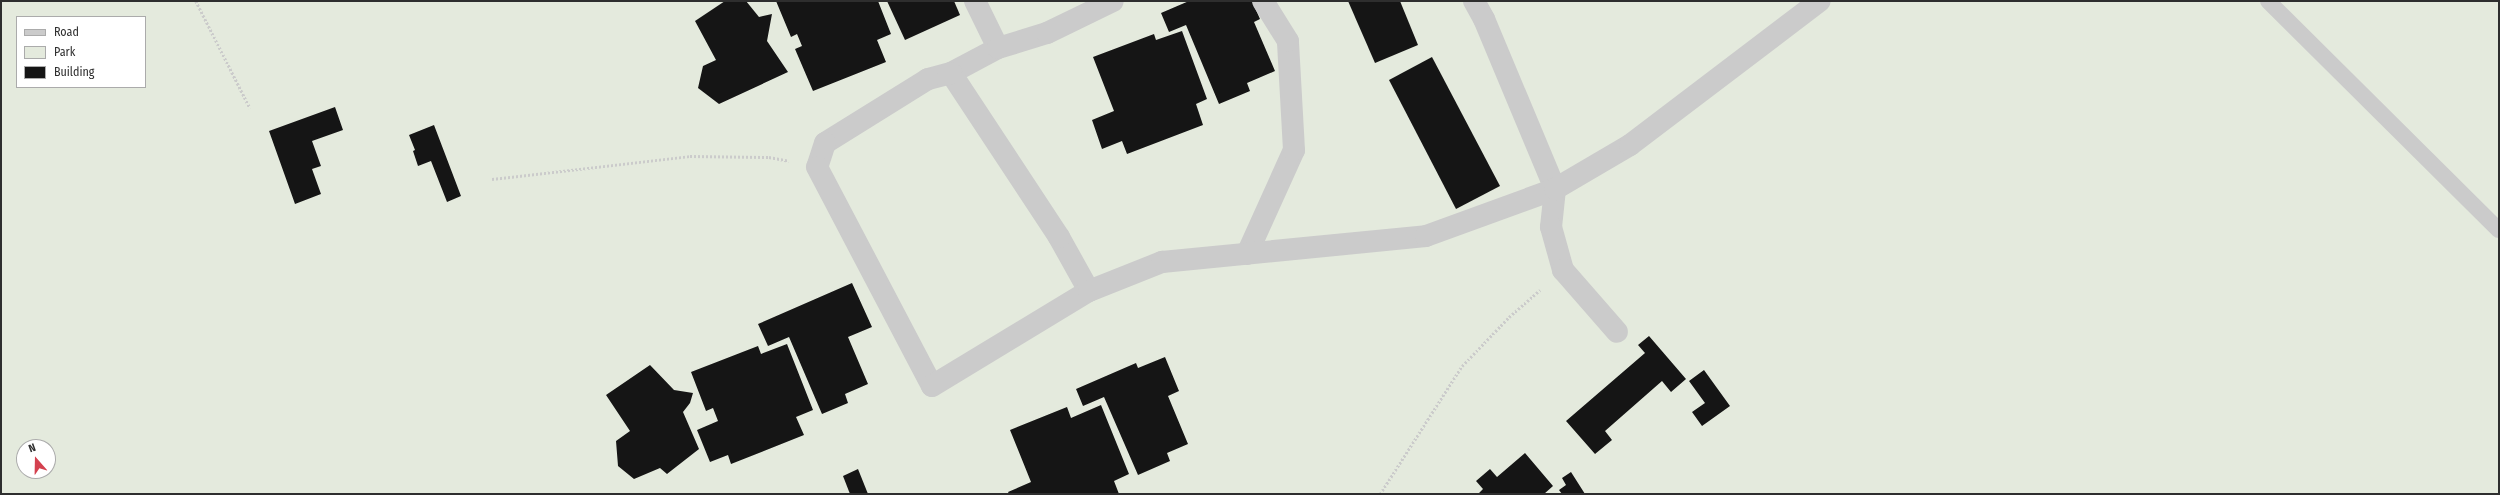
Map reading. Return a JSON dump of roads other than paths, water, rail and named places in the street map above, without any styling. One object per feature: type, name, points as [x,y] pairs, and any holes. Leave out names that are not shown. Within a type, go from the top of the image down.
[{"type":"street","points":[[975,1],[998,48]]},
{"type":"street","points":[[1113,1],[1047,33],[998,48],[951,73],[928,79],[825,143],[817,167],[932,386],[1089,291],[1162,262],[1426,236],[1555,189],[1630,145],[1820,1]]},
{"type":"street","points":[[1247,254],[1294,150],[1288,41],[1263,1]]},
{"type":"street","points":[[1474,1],[1484,20],[1555,189],[1551,227],[1563,270],[1618,332]]},
{"type":"street","points":[[951,73],[1059,237],[1089,291]]},
{"type":"lane","points":[[2268,1],[2499,230]]}]
